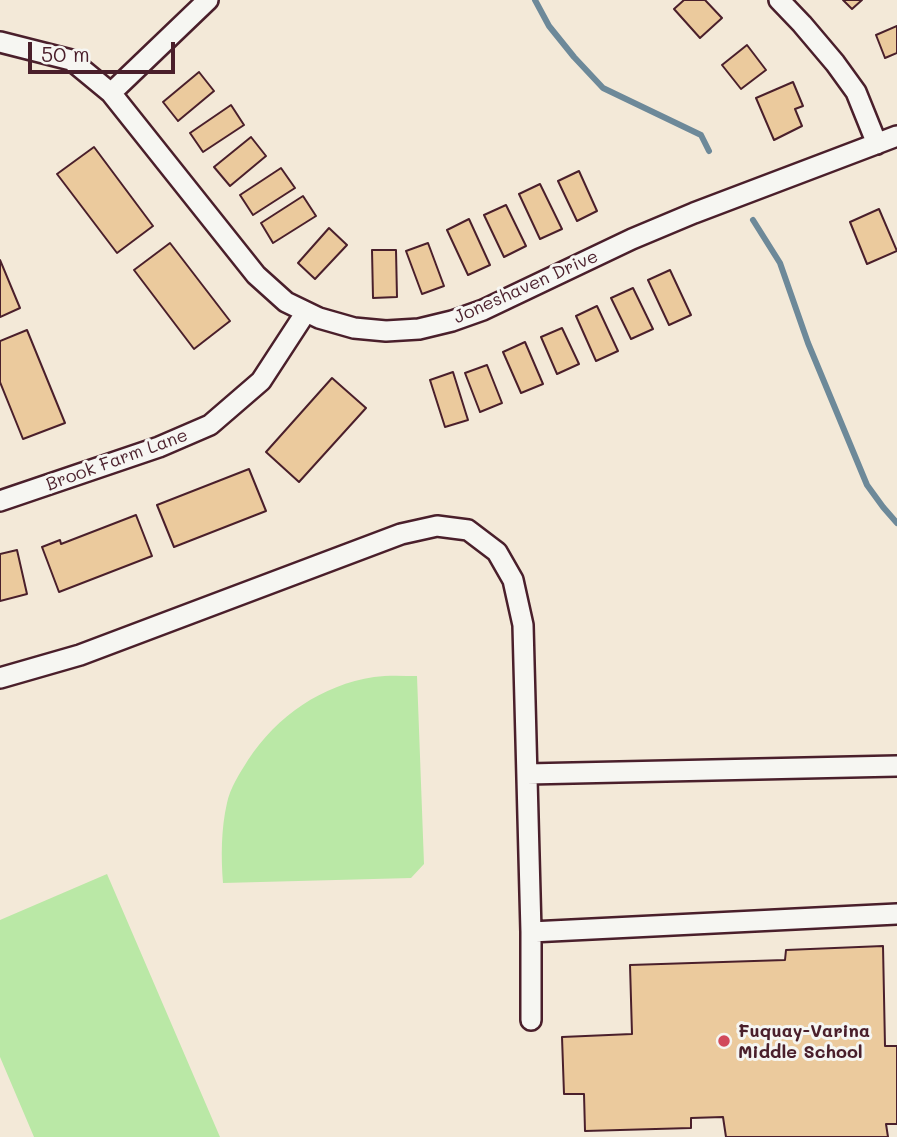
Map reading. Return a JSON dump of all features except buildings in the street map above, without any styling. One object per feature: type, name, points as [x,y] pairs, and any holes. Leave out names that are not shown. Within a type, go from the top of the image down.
[{"type":"street","points":[[111,93],[208,0]]},
{"type":"street","points":[[779,0],[802,23],[856,92],[877,144]]},
{"type":"street","name":"Joneshaven Drive","points":[[0,42],[71,60],[111,93],[256,275],[286,302],[319,318],[354,328],[386,331],[419,329],[453,321],[483,310],[632,239],[694,213],[897,136]]},
{"type":"street","name":"Brook Farm Lane","points":[[1,499],[159,447],[210,425],[261,381],[306,312]]},
{"type":"street","points":[[0,678],[80,655],[401,534],[437,526],[468,530],[497,552],[513,580],[523,625],[531,1020]]},
{"type":"street","points":[[527,775],[897,766]]},
{"type":"street","points":[[531,932],[897,914]]},
{"type":"green space","points":[[417,676],[424,864],[411,878],[223,883],[223,833],[228,797],[248,760],[273,730],[302,705],[336,687],[374,677]]},
{"type":"green space","points":[[107,874],[220,1137],[34,1137],[0,1057],[0,920]]},
{"type":"waterway","points":[[535,0],[549,26],[603,88],[701,135],[709,151]]},
{"type":"waterway","points":[[753,220],[780,263],[808,343],[867,485],[897,523]]},
{"type":"place","name":"Fuquay-Varina Middle School","points":[[724,1041]]}]
